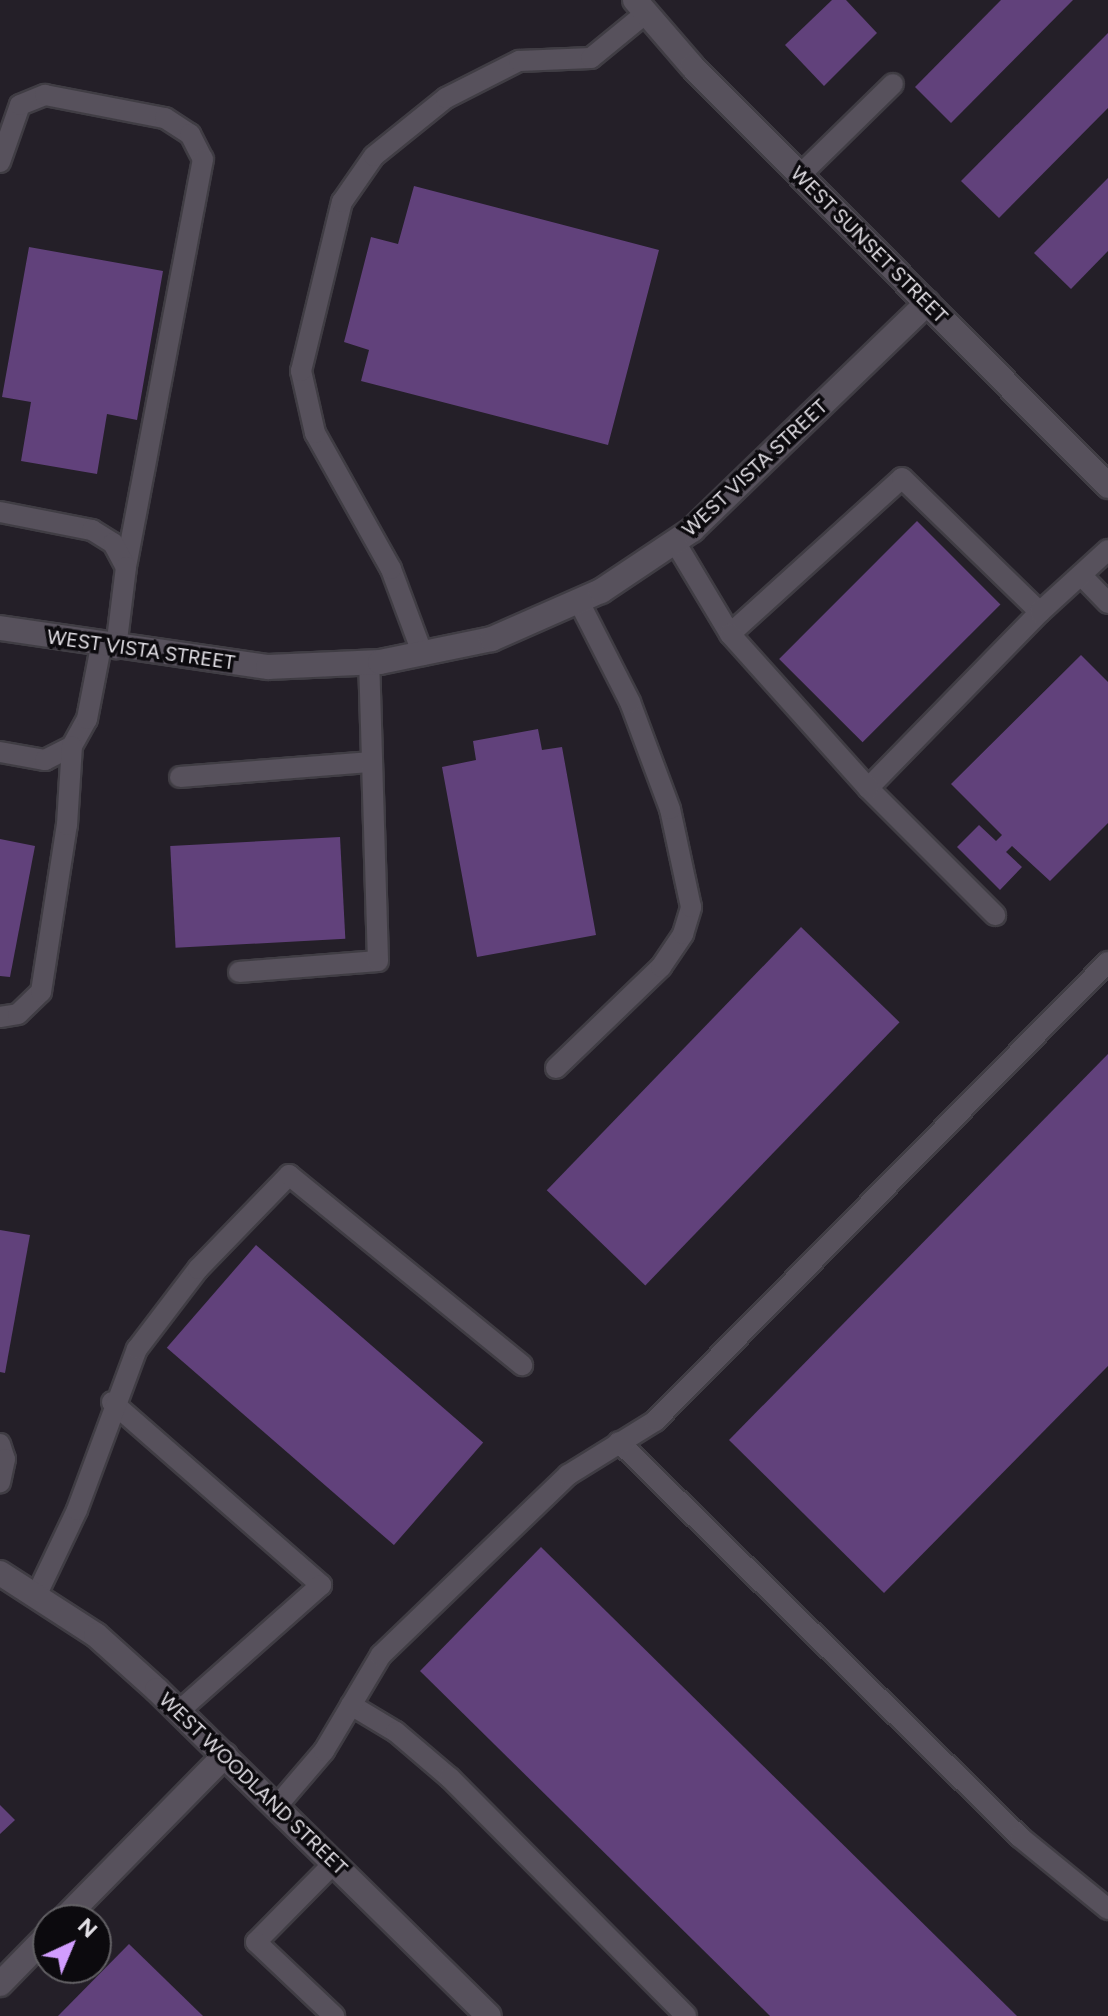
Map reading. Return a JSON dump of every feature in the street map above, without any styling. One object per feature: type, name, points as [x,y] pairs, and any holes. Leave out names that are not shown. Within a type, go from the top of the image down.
[{"type":"street","name":"WEST SUNSET STREET","points":[[641,6],[800,175],[1108,486]]},
{"type":"street","name":"WEST VISTA STREET","points":[[0,628],[108,647],[268,667],[369,663],[423,655],[492,639],[579,602],[675,542],[927,303]]},
{"type":"street","name":"WEST WOODLAND STREET","points":[[0,1573],[37,1594],[96,1635],[225,1755],[489,2016]]},
{"type":"street","points":[[79,1904],[225,1755]]},
{"type":"street","points":[[0,1984],[32,1951]]},
{"type":"lane","points":[[423,655],[391,569],[315,433],[301,371],[342,202],[374,156],[446,98],[519,61],[591,58],[641,6]]},
{"type":"lane","points":[[800,175],[893,84]]},
{"type":"lane","points":[[0,162],[20,105],[45,95],[165,118],[190,134],[203,159],[126,567],[108,647],[87,719],[72,746],[44,980],[18,1014],[0,1017]]},
{"type":"lane","points":[[730,634],[902,478],[1040,612]]},
{"type":"lane","points":[[0,512],[92,530],[113,543],[126,567]]},
{"type":"lane","points":[[675,542],[730,634],[868,788],[995,915]]},
{"type":"lane","points":[[868,788],[1040,612],[1108,550]]},
{"type":"lane","points":[[1081,575],[1108,603]]},
{"type":"lane","points":[[556,1068],[661,967],[683,934],[691,907],[665,796],[630,702],[579,602]]},
{"type":"lane","points":[[239,972],[378,961],[369,663]]},
{"type":"lane","points":[[0,752],[45,760],[72,746]]},
{"type":"lane","points":[[180,777],[371,762]]},
{"type":"lane","points":[[276,1807],[324,1751],[381,1655],[568,1475],[655,1421],[805,1275],[1108,962]]},
{"type":"lane","points":[[37,1594],[77,1510],[112,1402],[137,1349],[198,1269],[289,1175],[522,1365]]},
{"type":"lane","points":[[112,1402],[321,1585],[179,1711]]},
{"type":"lane","points":[[619,1442],[1020,1837],[1108,1909]]},
{"type":"lane","points":[[0,1444],[5,1459],[0,1482]]},
{"type":"lane","points":[[351,1705],[396,1732],[450,1778],[686,2016]]},
{"type":"lane","points":[[334,1863],[256,1942],[334,2016]]},
{"type":"building","points":[[832,0],[846,0],[877,33],[824,86],[785,45]]},
{"type":"building","points":[[1001,0],[1073,0],[951,123],[915,87]]},
{"type":"building","points":[[1108,33],[1108,108],[999,218],[961,181]]},
{"type":"building","points":[[1108,178],[1108,251],[1071,289],[1034,253]]},
{"type":"building","points":[[414,186],[659,250],[608,445],[361,381],[369,350],[344,342],[371,237],[398,244]]},
{"type":"building","points":[[29,247],[163,271],[137,420],[107,414],[97,474],[21,461],[31,402],[2,397]]},
{"type":"building","points":[[917,521],[1000,604],[863,742],[779,659]]},
{"type":"building","points":[[1081,655],[1108,682],[1108,823],[1050,881],[1012,846],[1006,852],[1022,867],[1000,890],[957,847],[979,825],[996,841],[1002,835],[951,784]]},
{"type":"building","points":[[538,729],[542,750],[562,747],[596,935],[477,957],[442,767],[476,760],[473,741]]},
{"type":"building","points":[[340,837],[345,939],[176,948],[170,846]]},
{"type":"building","points":[[0,839],[35,846],[10,977],[0,976]]},
{"type":"building","points":[[801,927],[900,1022],[645,1285],[547,1190]]},
{"type":"building","points":[[1108,1054],[1108,1366],[884,1593],[729,1440]]},
{"type":"building","points":[[0,1230],[30,1235],[5,1373],[0,1372]]},
{"type":"building","points":[[256,1245],[483,1442],[394,1545],[167,1348]]},
{"type":"building","points":[[541,1547],[1017,2016],[770,2016],[420,1671]]},
{"type":"building","points":[[0,1805],[15,1820],[0,1834]]},
{"type":"building","points":[[129,1944],[203,2016],[58,2016],[90,1984],[112,1984],[112,1961]]}]
